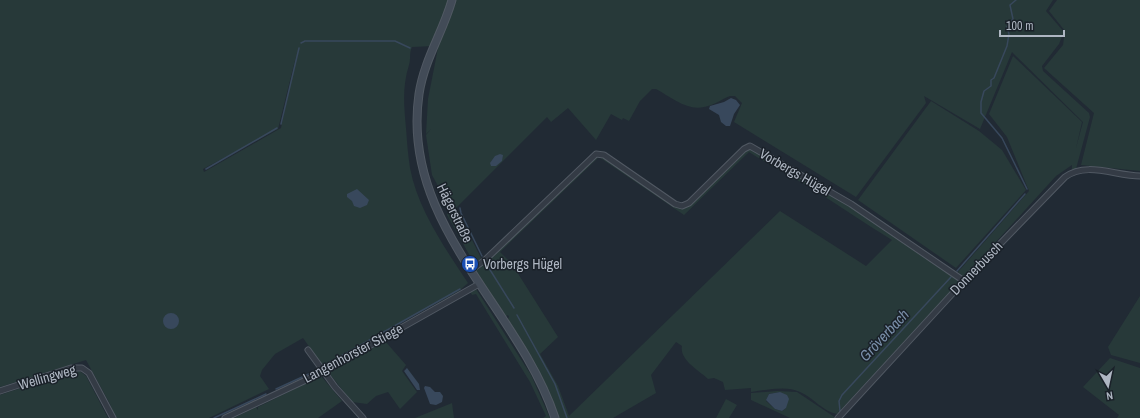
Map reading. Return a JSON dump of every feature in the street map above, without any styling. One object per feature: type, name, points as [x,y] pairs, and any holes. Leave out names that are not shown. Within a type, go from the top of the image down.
[{"type":"main road","name":"Hägerstraße","points":[[452,0],[424,72],[418,102],[417,132],[422,165],[433,201],[449,233],[479,284],[535,372],[555,418]]},
{"type":"street","name":"Vorbergs Hügel","points":[[471,270],[596,154],[604,155],[675,204],[682,206],[689,202],[744,149],[751,146],[851,204],[964,281]]},
{"type":"street","name":"Donnerbusch","points":[[838,418],[964,281],[1058,182],[1070,173],[1078,170],[1092,170],[1140,176]]},
{"type":"street","name":"Langenhorster Stiege","points":[[225,418],[323,372],[479,284]]},
{"type":"street","points":[[308,350],[323,372],[363,418]]},
{"type":"street","name":"Wellingweg","points":[[0,391],[71,368],[82,368],[89,373],[113,418]]},
{"type":"shaded area","points":[[0,0],[1053,0],[1046,11],[1064,32],[1059,44],[1042,66],[1043,71],[1089,113],[1090,117],[1076,169],[1072,170],[1072,165],[1056,176],[964,277],[958,272],[1029,191],[1007,137],[989,114],[1013,56],[1082,122],[1076,148],[1083,122],[1012,52],[980,129],[924,96],[926,103],[856,197],[734,122],[742,103],[735,96],[730,96],[714,104],[698,108],[685,105],[656,89],[652,89],[640,101],[629,121],[623,118],[622,120],[611,114],[596,140],[568,108],[551,122],[547,117],[456,208],[481,258],[475,265],[447,215],[450,208],[432,175],[426,135],[431,129],[426,134],[428,99],[438,48],[433,46],[412,47],[410,63],[405,81],[404,96],[410,168],[419,199],[433,228],[468,283],[459,291],[323,366],[303,338],[275,354],[262,370],[260,376],[269,389],[209,418],[115,418],[110,404],[86,360],[0,387]],"holes":[[[296,56],[281,128],[204,172],[203,169],[278,129]]]},
{"type":"shaded area","points":[[1057,0],[1140,0],[1140,171],[1081,165],[1094,113],[1044,68],[1063,45],[1065,31],[1049,11]]},
{"type":"shaded area","points":[[931,101],[979,131],[1002,150],[1026,190],[956,268],[858,200]]},
{"type":"shaded area","points":[[750,148],[850,205],[960,281],[837,414],[827,410],[795,390],[783,388],[751,392],[751,388],[725,390],[723,382],[714,378],[708,379],[691,365],[684,356],[682,346],[676,342],[651,375],[656,393],[613,418],[559,418],[541,375],[507,320],[509,317],[508,315],[505,317],[475,272],[477,269],[485,261],[489,263],[491,261],[489,259],[594,157],[599,156],[604,157],[680,208],[745,150]],"holes":[[[749,152],[809,187],[892,240],[866,266],[780,211],[569,416],[558,386],[540,354],[558,337],[512,264],[500,252],[599,157],[684,215]]]},
{"type":"shaded area","points":[[476,289],[531,375],[550,418],[543,418],[546,416],[530,382],[476,294],[472,295],[470,291]]},
{"type":"shaded area","points":[[1140,296],[1140,363],[1111,355],[1108,347]]},
{"type":"shaded area","points":[[385,341],[406,365],[402,371],[417,392],[400,409],[388,392],[376,396],[367,404],[352,402],[329,373]]},
{"type":"shaded area","points":[[1110,358],[1140,368],[1140,418],[1117,418],[1119,415],[1083,387]]},
{"type":"shaded area","points":[[72,371],[81,372],[86,376],[108,418],[0,418],[0,395]]},
{"type":"shaded area","points":[[321,376],[342,401],[318,418],[234,418],[256,407],[258,410],[258,407]]},
{"type":"shaded area","points":[[777,391],[797,392],[836,418],[790,418],[751,400],[751,393]],"holes":[[[780,392],[786,408],[782,411],[775,409],[766,401],[769,394]]]},
{"type":"shaded area","points":[[726,399],[737,405],[729,418],[716,418]]},
{"type":"shaded area","points":[[452,403],[454,418],[415,418]]},
{"type":"water","points":[[731,98],[736,100],[740,105],[734,114],[730,126],[726,126],[721,122],[719,115],[709,109],[710,106],[724,102]]},
{"type":"water","points":[[500,154],[503,155],[502,161],[496,166],[491,166],[490,163],[495,156]]},
{"type":"water","points":[[357,189],[369,200],[367,205],[360,208],[354,206],[352,201],[347,197],[347,194]]},
{"type":"water","points":[[171,313],[178,318],[179,321],[174,328],[171,329],[164,324],[163,321],[168,314]]},
{"type":"water","points":[[407,368],[419,384],[420,390],[417,390],[404,371]]},
{"type":"water","points":[[425,386],[430,387],[435,392],[440,392],[443,396],[442,402],[436,405],[430,404],[424,388]]},
{"type":"water","points":[[780,392],[787,395],[789,399],[786,408],[782,411],[775,409],[766,400],[769,394]]},
{"type":"waterway","name":"Gröverbach","points":[[1016,0],[1010,5],[1013,19],[1007,27],[1009,34],[1007,46],[994,78],[991,80],[991,86],[984,91],[981,102],[981,113],[1002,138],[1027,189]]},
{"type":"waterway","points":[[301,43],[305,41],[395,41],[410,48]]},
{"type":"waterway","points":[[281,124],[299,48]]},
{"type":"waterway","points":[[206,169],[277,128]]},
{"type":"waterway","name":"Gröverbach","points":[[957,271],[1025,194]]},
{"type":"waterway","points":[[460,208],[482,256]]},
{"type":"waterway","points":[[487,265],[514,308]]},
{"type":"waterway","name":"Gröverbach","points":[[840,411],[839,401],[842,395],[951,277]]},
{"type":"waterway","points":[[327,364],[460,289]]},
{"type":"waterway","points":[[517,315],[555,384],[567,418]]},
{"type":"waterway","points":[[276,389],[311,373]]},
{"type":"waterway","points":[[214,418],[266,394]]},
{"type":"place","name":"Vorbergs Hügel","points":[[470,264]]}]
